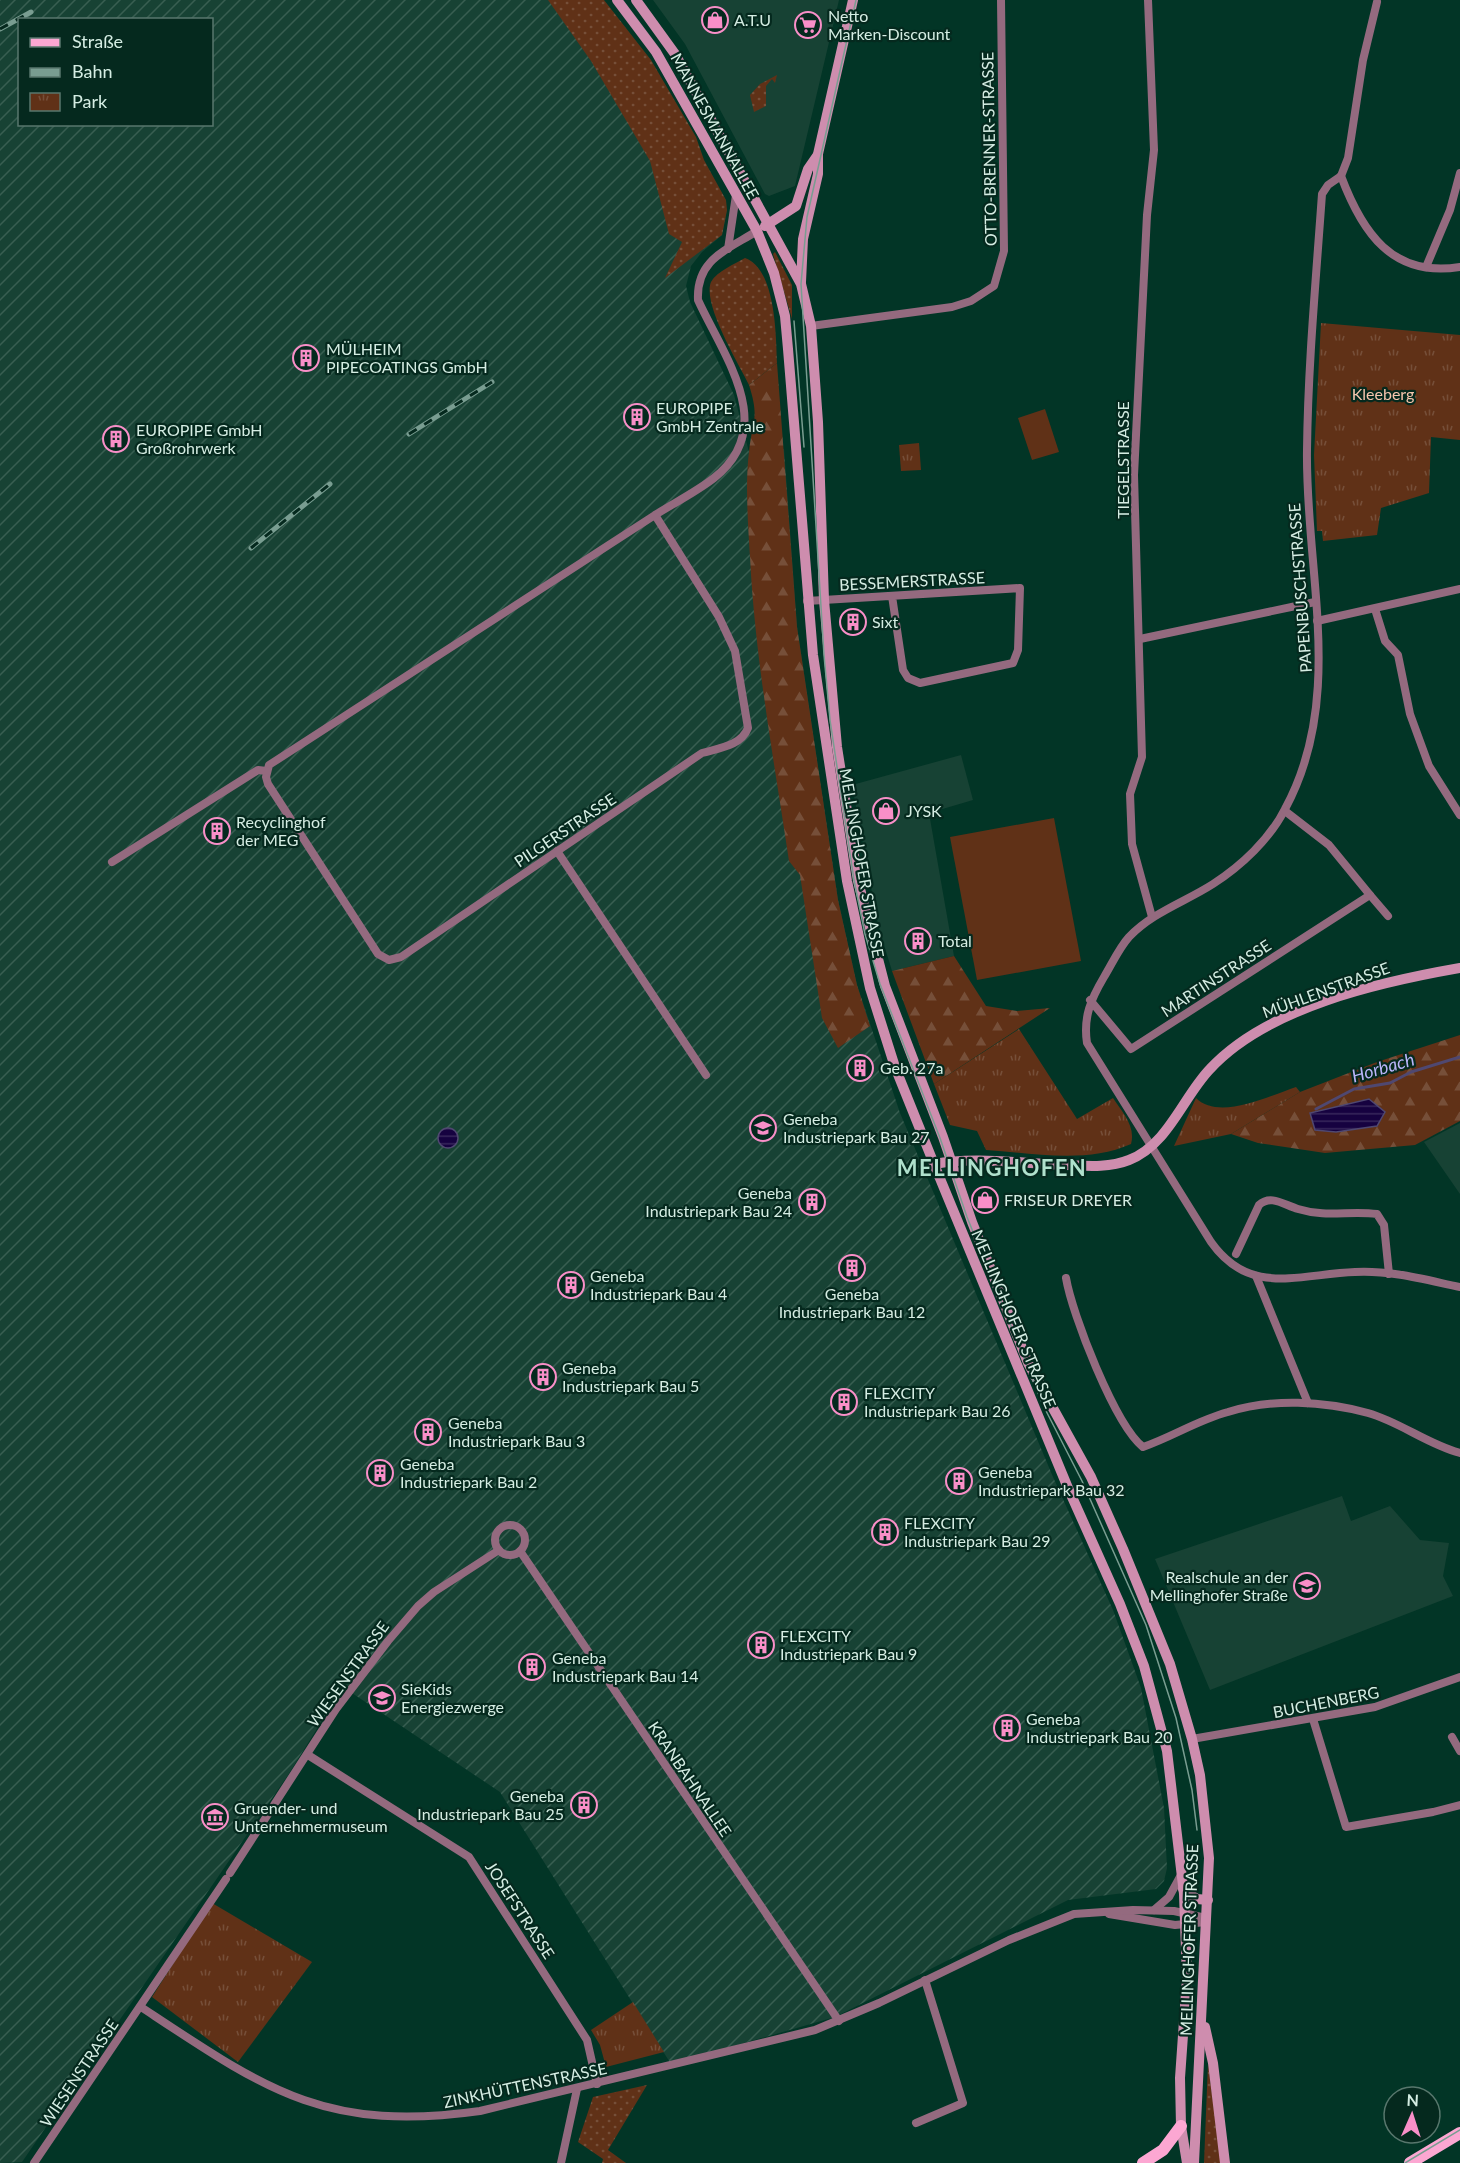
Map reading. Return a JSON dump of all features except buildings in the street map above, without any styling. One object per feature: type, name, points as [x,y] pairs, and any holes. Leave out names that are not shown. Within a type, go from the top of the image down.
[{"type":"main road","name":"MANNESMANNALLEE","points":[[617,0],[656,52],[757,231],[774,273]]},
{"type":"main road","name":"MANNESMANNALLEE","points":[[636,0],[675,54],[781,245]]},
{"type":"main road","name":"MELLINGHOFER STRASSE","points":[[801,284],[804,239],[818,174],[818,154],[853,0]]},
{"type":"main road","name":"MELLINGHOFER STRASSE","points":[[757,231],[800,202],[808,169],[818,154]]},
{"type":"main road","name":"MELLINGHOFER STRASSE","points":[[781,245],[801,284],[811,326],[822,487],[824,600],[835,735],[858,881],[885,986],[1023,1353],[1094,1482],[1148,1606],[1170,1664],[1192,1739],[1206,1818],[1208,1900],[1194,2163]]},
{"type":"main road","name":"MELLINGHOFER STRASSE","points":[[774,273],[785,316],[807,601],[847,881],[857,935],[881,1028],[934,1164],[1120,1604],[1144,1666],[1167,1751],[1184,1889],[1187,1978],[1180,2078],[1186,2163]]},
{"type":"main road","name":"MÜHLENSTRASSE","points":[[934,1164],[1110,1165],[1129,1161],[1152,1145],[1209,1069],[1259,1031],[1372,986],[1460,968]]},
{"type":"main road","name":"MELLINGHOFER STRASSE","points":[[1044,1428],[1060,1422]]},
{"type":"main road","points":[[1184,1889],[1197,1899],[1208,1900]]},
{"type":"main road","points":[[1202,2013],[1213,2063],[1225,2163]]},
{"type":"main road","points":[[1143,2163],[1163,2150],[1182,2126]]},
{"type":"main road","points":[[1410,2163],[1460,2133]]},
{"type":"street","name":"OTTO-BRENNER-STRASSE","points":[[811,326],[952,307],[971,301],[994,286],[1004,251],[1000,0]]},
{"type":"street","name":"TIEGELSTRASSE","points":[[1148,0],[1154,150],[1147,215],[1134,475],[1142,757],[1131,794],[1132,844],[1152,917]]},
{"type":"street","name":"PAPENBUSCHSTRASSE","points":[[1256,1276],[1232,1263],[1215,1248],[1087,1043],[1084,1028],[1090,1000],[1128,938],[1152,917],[1214,884],[1271,832],[1285,811],[1302,774],[1313,741],[1320,682],[1320,643],[1315,602],[1306,450],[1322,194],[1328,185],[1341,176],[1348,158],[1363,60],[1377,2]]},
{"type":"street","points":[[1426,267],[1450,210],[1460,173]]},
{"type":"street","points":[[1341,176],[1352,205],[1375,241],[1405,261],[1426,267],[1460,267]]},
{"type":"street","points":[[728,249],[736,195]]},
{"type":"street","points":[[112,862],[258,771],[267,771],[275,760],[714,479],[739,450],[744,434],[744,401],[738,383],[698,300],[697,283],[701,273],[728,249],[757,231]]},
{"type":"street","name":"PILGERSTRASSE","points":[[267,771],[268,784],[378,954],[389,960],[401,957],[702,753],[735,743],[744,737],[748,728],[735,651],[719,617],[655,515]]},
{"type":"street","name":"BESSEMERSTRASSE","points":[[807,601],[1020,588],[1017,650],[1013,663],[920,683],[908,678],[903,670],[892,596]]},
{"type":"street","points":[[1317,621],[1460,589]]},
{"type":"street","points":[[1140,639],[1315,602]]},
{"type":"street","points":[[1375,609],[1385,641],[1398,655],[1410,714],[1429,766],[1460,815]]},
{"type":"street","points":[[1285,811],[1329,844],[1388,916]]},
{"type":"street","points":[[557,852],[706,1074]]},
{"type":"street","name":"MARTINSTRASSE","points":[[1090,1000],[1131,1049],[1370,895]]},
{"type":"street","points":[[1236,1254],[1259,1205],[1265,1200],[1271,1200],[1323,1214],[1377,1214],[1384,1225],[1389,1274]]},
{"type":"street","points":[[1256,1276],[1279,1280],[1355,1272],[1389,1274],[1460,1287]]},
{"type":"street","points":[[1256,1276],[1308,1404]]},
{"type":"street","points":[[1066,1278],[1070,1300],[1116,1408],[1134,1440],[1143,1447],[1227,1412],[1264,1405],[1308,1404],[1369,1413],[1425,1442],[1460,1453]]},
{"type":"street","name":"KRANBAHNALLEE","points":[[499,1550],[495,1543],[496,1532],[510,1524],[524,1532],[525,1543],[520,1551],[839,2021]]},
{"type":"street","points":[[499,1550],[507,1555],[520,1551]]},
{"type":"street","name":"WIESENSTRASSE","points":[[34,2163],[141,2007],[336,1709],[418,1606],[499,1550]]},
{"type":"street","name":"BUCHENBERG","points":[[1192,1739],[1313,1719],[1394,1702],[1460,1677]]},
{"type":"street","points":[[1313,1719],[1346,1827],[1423,1814],[1460,1805]]},
{"type":"street","points":[[1452,1737],[1460,1751]]},
{"type":"street","name":"JOSEFSTRASSE","points":[[308,1755],[469,1857],[587,2040],[597,2084]]},
{"type":"street","points":[[1154,1910],[1169,1897],[1182,1874]]},
{"type":"street","name":"ZINKHÜTTENSTRASSE","points":[[141,2007],[255,2080],[300,2100],[349,2113],[390,2118],[434,2117],[480,2111],[805,2033],[839,2021],[1057,1919],[1083,1912],[1154,1910],[1184,1912],[1206,1920]]},
{"type":"street","name":"ZINKHÜTTENSTRASSE","points":[[1098,1912],[1185,1925],[1206,1920]]},
{"type":"street","points":[[916,2123],[963,2103],[925,1980]]},
{"type":"street","points":[[561,2163],[577,2089]]},
{"type":"shaded area","points":[[0,0],[576,0],[727,210],[722,235],[702,252],[691,266],[686,286],[690,302],[734,395],[749,452],[784,449],[797,627],[838,900],[857,985],[900,1113],[1053,1477],[1113,1610],[1141,1688],[1164,1808],[1167,1868],[1164,1881],[1156,1889],[1068,1900],[835,2017],[671,2064],[500,1792],[343,1687],[288,1775],[22,2162],[0,2163]]},
{"type":"shaded area","points":[[653,0],[839,0],[795,186],[769,196],[765,194],[685,44]]},
{"type":"shaded area","points":[[961,755],[973,800],[929,813],[954,956],[892,971],[878,925],[852,785]]},
{"type":"shaded area","points":[[1369,1099],[1385,1112],[1377,1126],[1336,1132],[1315,1130],[1310,1113]]},
{"type":"shaded area","points":[[1460,1123],[1460,1194],[1424,1142]]},
{"type":"shaded area","points":[[444,1128],[452,1128],[458,1134],[458,1142],[452,1148],[444,1148],[438,1142],[438,1134]]},
{"type":"shaded area","name":"Realschule an der Mellinghofer Straße","points":[[1342,1496],[1351,1521],[1390,1506],[1420,1540],[1449,1543],[1443,1576],[1453,1596],[1210,1690],[1155,1559]]},
{"type":"green space","points":[[548,0],[604,0],[651,60],[696,137],[704,160],[726,200],[727,210],[722,235],[665,278],[682,242],[669,234],[650,161],[591,61]]},
{"type":"green space","points":[[777,75],[775,83],[772,79],[766,86],[766,106],[754,112],[750,95],[760,84]]},
{"type":"green space","points":[[775,252],[792,285],[792,319],[773,254]]},
{"type":"green space","points":[[745,258],[763,275],[768,289],[775,321],[777,363],[749,385],[716,319],[710,292],[711,282],[717,274]]},
{"type":"green space","name":"Kleeberg","points":[[1321,323],[1460,335],[1460,440],[1431,437],[1429,493],[1381,508],[1377,535],[1323,541],[1322,531],[1317,531],[1314,455]]},
{"type":"green space","points":[[777,363],[797,627],[838,900],[857,985],[870,1026],[838,1048],[822,1018],[800,875],[789,861],[766,709],[752,595],[747,477],[755,413],[749,385]]},
{"type":"green space","points":[[1045,409],[1059,452],[1032,460],[1018,418]]},
{"type":"green space","points":[[919,443],[921,470],[901,471],[899,445]]},
{"type":"green space","points":[[1054,818],[1081,961],[977,980],[950,837]]},
{"type":"green space","points":[[954,956],[986,1006],[1017,1011],[1050,1008],[934,1084],[892,971]]},
{"type":"green space","points":[[1019,1029],[1077,1119],[1113,1098],[1130,1125],[1131,1144],[1096,1154],[1060,1156],[986,1150],[977,1131],[950,1125],[934,1084]]},
{"type":"green space","points":[[1460,1035],[1460,1121],[1415,1145],[1325,1153],[1258,1143],[1231,1134],[1300,1092],[1377,1062]]},
{"type":"green space","points":[[1296,1087],[1300,1092],[1231,1134],[1174,1146],[1196,1098],[1206,1104],[1231,1107]]},
{"type":"green space","points":[[212,1903],[312,1962],[238,2062],[152,1997]]},
{"type":"green space","points":[[633,2002],[664,2052],[606,2067],[600,2045],[591,2030]]},
{"type":"green space","points":[[1208,2063],[1221,2163],[1204,2163]]},
{"type":"green space","points":[[647,2085],[608,2150],[626,2163],[602,2163],[603,2159],[578,2142],[593,2097]]},
{"type":"waterway","name":"Horbach","points":[[1316,1109],[1354,1089],[1390,1083],[1411,1072],[1460,1057]]},
{"type":"tram line","points":[[856,0],[807,217],[801,284],[824,655],[830,720],[854,880],[865,934],[880,984],[940,1138],[967,1217],[1043,1405],[1082,1481],[1146,1625],[1176,1718],[1192,1790],[1197,1830]]},
{"type":"tram line","points":[[794,321],[804,447]]},
{"type":"tram line","points":[[1405,2163],[1460,2130]]},
{"type":"railway","points":[[20,18],[31,12]]},
{"type":"railway","points":[[0,29],[18,19]]},
{"type":"railway","points":[[409,434],[492,382]]},
{"type":"railway","points":[[251,548],[330,484]]},
{"type":"place","name":"A.T.U","points":[[715,20]]},
{"type":"place","name":"Netto Marken-Discount","points":[[808,25]]},
{"type":"place","name":"MÜLHEIM PIPECOATINGS GmbH","points":[[306,358]]},
{"type":"place","name":"EUROPIPE GmbH Zentrale","points":[[637,417]]},
{"type":"place","name":"EUROPIPE GmbH Großrohrwerk","points":[[116,439]]},
{"type":"place","name":"Sixt","points":[[853,622]]},
{"type":"place","name":"JYSK","points":[[886,811]]},
{"type":"place","name":"Recyclinghof der MEG","points":[[217,831]]},
{"type":"place","name":"Total","points":[[918,941]]},
{"type":"place","name":"Geb. 27a","points":[[860,1068]]},
{"type":"place","name":"Geneba Industriepark Bau 27","points":[[763,1128]]},
{"type":"place","name":"FRISEUR DREYER","points":[[985,1200]]},
{"type":"place","name":"Geneba Industriepark Bau 24","points":[[812,1202]]},
{"type":"place","name":"Geneba Industriepark Bau 12","points":[[852,1268]]},
{"type":"place","name":"Geneba Industriepark Bau 4","points":[[571,1285]]},
{"type":"place","name":"Geneba Industriepark Bau 5","points":[[543,1377]]},
{"type":"place","name":"FLEXCITY Industriepark Bau 26","points":[[844,1402]]},
{"type":"place","name":"Geneba Industriepark Bau 3","points":[[428,1432]]},
{"type":"place","name":"Geneba Industriepark Bau 2","points":[[380,1473]]},
{"type":"place","name":"Geneba Industriepark Bau 32","points":[[959,1481]]},
{"type":"place","name":"FLEXCITY Industriepark Bau 29","points":[[885,1532]]},
{"type":"place","name":"Realschule an der Mellinghofer Straße","points":[[1307,1586]]},
{"type":"place","name":"FLEXCITY Industriepark Bau 9","points":[[761,1645]]},
{"type":"place","name":"Geneba Industriepark Bau 14","points":[[532,1667]]},
{"type":"place","name":"SieKids Energiezwerge","points":[[382,1698]]},
{"type":"place","name":"Geneba Industriepark Bau 20","points":[[1007,1728]]},
{"type":"place","name":"Geneba Industriepark Bau 25","points":[[584,1805]]},
{"type":"place","name":"Gruender- und Unternehmermuseum","points":[[215,1817]]},
{"type":"district","name":"MELLINGHOFEN","points":[[992,1168]]}]
